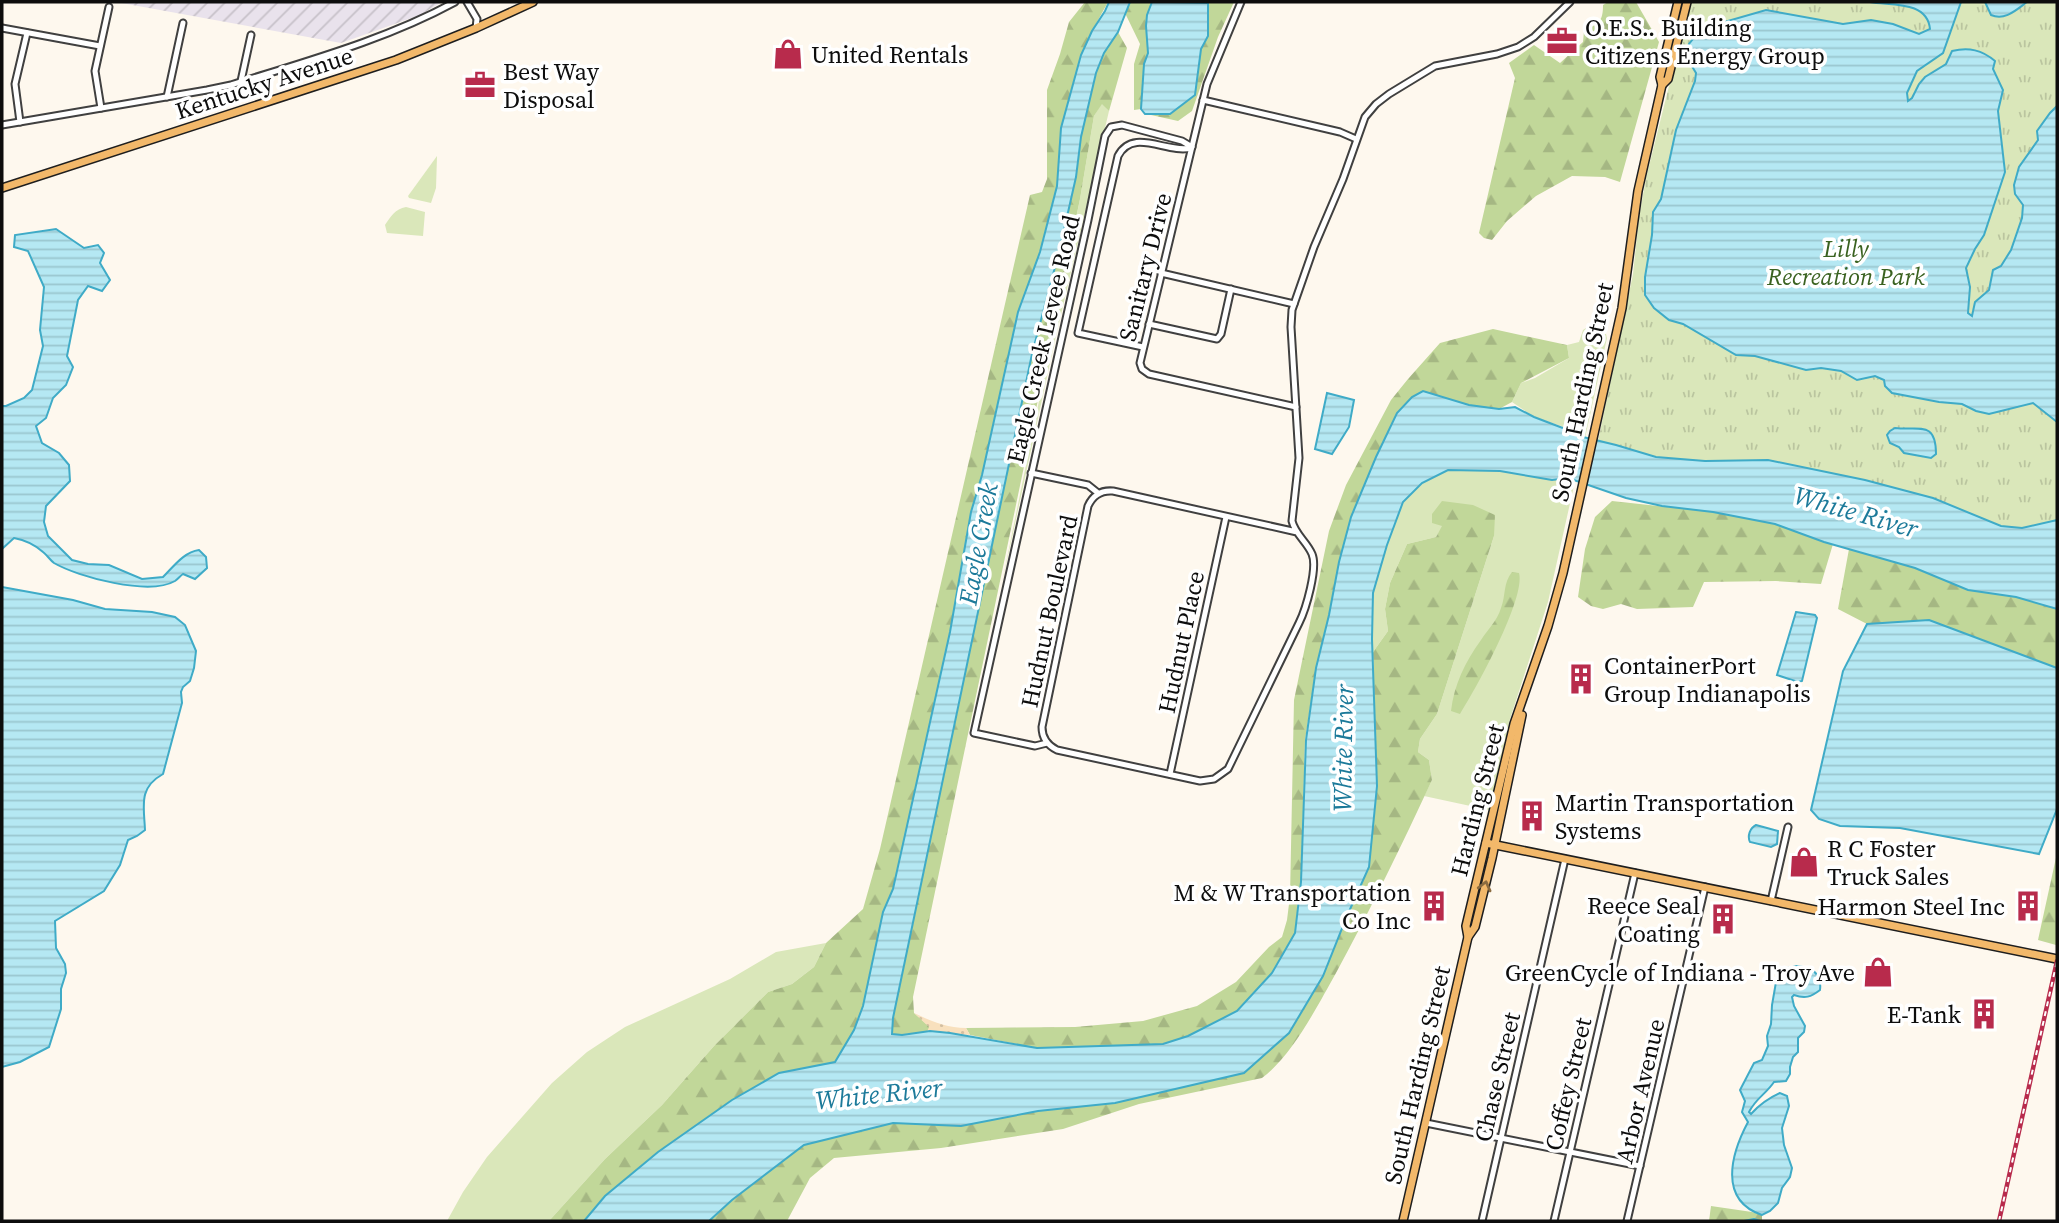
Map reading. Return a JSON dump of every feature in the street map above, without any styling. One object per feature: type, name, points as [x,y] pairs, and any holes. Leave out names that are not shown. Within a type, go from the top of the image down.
[{"type":"main road","name":"Kentucky Avenue","points":[[2,188],[371,68],[476,29],[533,2]]},
{"type":"main road","name":"South Harding Street","points":[[1523,703],[1554,610],[1625,292],[1639,188],[1662,85],[1660,77],[1678,2]]},
{"type":"main road","name":"South Harding Street","points":[[1662,85],[1668,79],[1687,2]]},
{"type":"main road","name":"Harding Street","points":[[1468,937],[1475,927],[1490,844],[1520,727],[1523,703]]},
{"type":"main road","points":[[1490,844],[2057,959]]},
{"type":"main road","name":"South Harding Street","points":[[1403,1221],[1468,937]]},
{"type":"street","points":[[2,125],[207,90],[241,81],[404,27],[454,2]]},
{"type":"street","points":[[467,2],[477,19],[476,29]]},
{"type":"street","name":"Sanitary Drive","points":[[1241,2],[1210,75],[1203,100],[1140,365],[1149,374],[1296,407]]},
{"type":"street","name":"Hudnut Boulevard","points":[[1297,532],[1113,491],[1098,493],[1088,506],[1042,727],[1047,743],[1057,750],[1207,780],[1221,776],[1231,766],[1305,608],[1314,560],[1293,521],[1299,458],[1291,324],[1294,304],[1319,234],[1343,179],[1365,117],[1389,94],[1435,66],[1497,54],[1518,47],[1534,37],[1570,2]]},
{"type":"street","points":[[101,108],[95,71],[109,7]]},
{"type":"street","points":[[167,97],[183,23]]},
{"type":"street","points":[[2,29],[100,46]]},
{"type":"street","points":[[20,122],[15,84],[27,33]]},
{"type":"street","points":[[241,81],[251,35]]},
{"type":"street","points":[[1203,100],[1340,132],[1356,139]]},
{"type":"street","name":"Eagle Creek Levee Road","points":[[1047,743],[1035,746],[974,733],[1106,134],[1113,126],[1122,125],[1182,141],[1192,148]]},
{"type":"street","points":[[1143,347],[1078,333],[1118,156],[1125,146],[1137,142],[1178,149],[1192,148]]},
{"type":"street","points":[[1161,273],[1294,304]]},
{"type":"street","points":[[1149,324],[1217,339],[1222,334],[1231,289]]},
{"type":"street","points":[[1031,472],[1087,485],[1098,493]]},
{"type":"street","name":"Hudnut Place","points":[[1171,774],[1226,517]]},
{"type":"street","points":[[1771,901],[1788,828]]},
{"type":"street","name":"Chase Street","points":[[1482,1221],[1565,859]]},
{"type":"street","name":"Coffey Street","points":[[1554,1221],[1635,873]]},
{"type":"street","name":"Arbor Avenue","points":[[1627,1221],[1705,887]]},
{"type":"street","points":[[1426,1124],[1640,1166]]},
{"type":"shaded area","points":[[116,2],[442,2],[420,15],[341,43]]},
{"type":"green space","points":[[1085,2],[1108,2],[1081,55],[1061,128],[1057,186],[1040,252],[1018,312],[982,475],[971,512],[950,632],[893,889],[883,912],[863,1006],[854,1030],[835,1062],[732,1100],[658,1152],[605,1196],[584,1221],[549,1221],[605,1159],[662,1105],[714,1046],[768,992],[792,984],[814,967],[826,943],[863,909],[880,849],[1030,195],[1042,192],[1047,179],[1047,90],[1069,22]]},
{"type":"green space","points":[[1130,2],[1152,2],[1147,22],[1148,45],[1141,109],[1134,110],[1134,64],[1140,44],[1125,13]]},
{"type":"green space","points":[[1207,2],[1234,2],[1218,37],[1192,111],[1178,121],[1151,115],[1170,114],[1195,95],[1201,49],[1208,36]]},
{"type":"green space","points":[[1608,2],[1636,2],[1659,42],[1620,182],[1605,177],[1572,176],[1536,196],[1507,221],[1492,240],[1484,238],[1479,233],[1515,78],[1509,63],[1534,45],[1560,63],[1583,42],[1584,31],[1599,21],[1603,5]]},
{"type":"green space","name":"Lilly Recreation Park","points":[[1690,2],[2057,2],[2057,520],[2022,528],[2001,526],[1933,498],[1865,480],[1768,460],[1705,461],[1656,457],[1598,441],[1633,274],[1646,178]]},
{"type":"green space","points":[[1118,32],[1127,48],[1109,111],[1102,104],[1094,116],[1080,199],[913,997],[914,1013],[930,1027],[927,1032],[894,1035],[893,1018],[1032,354],[1059,252],[1096,73],[1104,53]]},
{"type":"green space","points":[[1102,103],[1109,111],[1001,588],[1080,199],[1094,116]]},
{"type":"green space","points":[[437,156],[436,188],[431,203],[409,198],[408,196]]},
{"type":"green space","points":[[406,207],[425,212],[423,236],[387,233],[385,225],[389,219],[396,211]]},
{"type":"green space","points":[[1586,328],[1606,334],[1607,338],[1585,438],[1534,417],[1512,402],[1521,383],[1569,358],[1567,345],[1579,342]]},
{"type":"green space","points":[[1493,329],[1567,345],[1569,358],[1521,383],[1512,402],[1499,409],[1469,405],[1423,391],[1412,397],[1339,562],[1316,668],[1305,740],[1301,882],[1295,933],[1272,973],[1237,1011],[1188,1036],[1163,1044],[1037,1048],[970,1035],[966,1028],[1075,1027],[1143,1021],[1197,1006],[1236,982],[1282,937],[1290,896],[1294,700],[1329,531],[1346,485],[1391,400],[1408,379],[1440,343]]},
{"type":"green space","points":[[1448,470],[1500,471],[1575,481],[1548,602],[1510,719],[1489,810],[1424,796],[1432,780],[1429,760],[1418,752],[1420,739],[1437,714],[1494,536],[1443,526],[1436,537],[1407,544],[1390,583],[1385,609],[1388,631],[1373,652],[1373,593],[1403,502],[1422,483]]},
{"type":"green space","points":[[1442,501],[1473,505],[1495,515],[1494,536],[1437,714],[1420,739],[1418,752],[1429,760],[1432,780],[1336,973],[1304,1029],[1273,1068],[1262,1078],[1139,1104],[1063,1129],[941,1148],[834,1158],[810,1178],[787,1221],[709,1221],[804,1145],[893,1123],[961,1126],[1038,1111],[1115,1103],[1167,1089],[1347,916],[1369,867],[1377,786],[1373,652],[1388,631],[1385,609],[1390,583],[1407,544],[1436,537],[1442,526],[1432,523],[1432,514]]},
{"type":"green space","points":[[1612,501],[1713,512],[1775,524],[1833,544],[1821,584],[1776,581],[1704,582],[1693,607],[1637,609],[1621,604],[1603,609],[1591,606],[1578,597],[1585,549],[1595,517]]},
{"type":"green space","points":[[1849,549],[1915,568],[1968,590],[2016,597],[2057,609],[2057,668],[1929,620],[1867,624],[1838,609]]},
{"type":"green space","points":[[1512,572],[1519,573],[1519,585],[1508,622],[1488,665],[1460,714],[1451,711],[1461,674],[1497,617],[1503,603],[1507,580]]},
{"type":"green space","points":[[2057,853],[2057,938],[2056,945],[2038,940]]},
{"type":"green space","points":[[826,943],[814,967],[792,984],[768,992],[714,1046],[662,1105],[605,1159],[549,1221],[447,1221],[487,1157],[552,1083],[587,1052],[625,1027],[730,979],[776,952]]},
{"type":"green space","points":[[1711,1206],[1752,1212],[1762,1215],[1762,1221],[1709,1221]]},
{"type":"sand","points":[[914,1013],[946,1025],[966,1028],[970,1035],[927,1032],[929,1027]]},
{"type":"water","points":[[1109,2],[1130,2],[1118,32],[1104,53],[1096,73],[1081,137],[1076,177],[1032,354],[893,1018],[892,1034],[930,1031],[1037,1048],[1163,1044],[1188,1036],[1237,1011],[1272,973],[1295,933],[1301,882],[1306,740],[1316,668],[1339,562],[1351,517],[1397,413],[1412,397],[1423,391],[1469,405],[1499,409],[1515,407],[1579,436],[1656,457],[1705,461],[1768,460],[1865,480],[1933,498],[2001,526],[2022,528],[2057,520],[2057,609],[2016,597],[1968,590],[1915,568],[1824,542],[1775,524],[1626,498],[1568,478],[1552,480],[1500,471],[1448,470],[1422,483],[1403,502],[1373,593],[1377,786],[1369,867],[1323,976],[1289,1033],[1244,1073],[1115,1103],[1038,1111],[961,1126],[893,1123],[804,1145],[709,1221],[584,1221],[605,1196],[658,1152],[732,1100],[779,1073],[835,1062],[854,1030],[863,1006],[883,912],[893,889],[950,632],[971,512],[982,475],[1018,312],[1040,252],[1057,186],[1061,128],[1081,55]]},
{"type":"water","points":[[1152,2],[1208,3],[1208,36],[1201,49],[1195,95],[1170,114],[1145,114],[1141,109],[1144,64],[1148,53],[1147,15]]},
{"type":"water","name":"Lilly Recreation Park","points":[[1870,2],[1961,2],[1943,53],[1917,71],[1907,93],[1908,101],[1925,77],[1946,64],[1952,51],[1975,50],[1995,61],[1993,69],[2003,90],[1998,111],[2005,172],[1984,235],[1966,268],[1970,287],[1968,313],[1972,316],[1975,302],[1989,290],[1993,270],[2001,266],[2011,250],[2022,218],[2023,205],[2015,194],[2014,185],[2019,167],[2038,140],[2037,131],[2057,106],[2057,422],[2033,403],[1989,414],[1962,404],[1892,393],[1885,386],[1884,380],[1875,376],[1857,380],[1841,371],[1821,368],[1806,370],[1755,356],[1736,355],[1683,324],[1669,320],[1654,308],[1645,295],[1653,212],[1661,199],[1676,130],[1695,81],[1696,73],[1687,54],[1689,44],[1704,25],[1714,25],[1766,10],[1843,24],[1871,20],[1893,24],[1919,34],[1930,29],[1922,13],[1915,9]]},
{"type":"water","points":[[1985,2],[2027,2],[2001,17],[1991,15]]},
{"type":"water","points":[[56,229],[84,248],[98,245],[104,253],[100,263],[110,280],[102,291],[88,286],[78,300],[67,356],[73,367],[66,385],[53,398],[46,418],[36,426],[42,443],[59,453],[69,465],[70,481],[46,506],[44,522],[48,536],[72,560],[109,565],[142,579],[163,577],[184,557],[199,550],[206,557],[207,568],[195,579],[183,574],[175,581],[163,585],[132,586],[79,574],[54,563],[36,547],[22,540],[14,538],[2,549],[2,406],[24,398],[32,390],[43,346],[40,330],[44,287],[28,251],[14,247],[15,235]]},
{"type":"water","points":[[1327,393],[1354,400],[1349,427],[1332,454],[1315,449]]},
{"type":"water","points":[[1895,428],[1924,429],[1929,432],[1933,436],[1936,454],[1931,458],[1904,453],[1890,443],[1887,435]]},
{"type":"water","points":[[2,587],[73,600],[105,609],[152,612],[175,617],[185,625],[196,651],[190,681],[181,692],[182,703],[163,774],[150,785],[144,798],[145,830],[128,840],[120,865],[104,891],[55,921],[56,948],[65,964],[66,973],[61,989],[61,1009],[49,1047],[20,1062],[2,1067]]},
{"type":"water","points":[[1796,612],[1815,615],[1817,618],[1802,681],[1798,682],[1777,675]]},
{"type":"water","points":[[1929,620],[2057,668],[2057,809],[2039,854],[1900,828],[1840,826],[1819,819],[1811,810],[1843,671],[1867,624]]},
{"type":"water","points":[[1756,825],[1778,831],[1777,844],[1771,847],[1750,842],[1750,832]]},
{"type":"water","points":[[1797,966],[1807,968],[1818,975],[1820,990],[1808,997],[1792,997],[1805,1026],[1804,1032],[1798,1038],[1798,1052],[1793,1057],[1790,1074],[1786,1081],[1774,1082],[1749,1112],[1751,1114],[1780,1093],[1787,1096],[1789,1106],[1782,1128],[1784,1145],[1792,1168],[1778,1203],[1762,1215],[1748,1208],[1739,1199],[1734,1187],[1733,1162],[1748,1122],[1742,1112],[1745,1101],[1740,1090],[1754,1063],[1762,1060],[1768,1046],[1767,1036],[1776,982],[1783,969]]},
{"type":"waterway","points":[[1744,1221],[1760,1221]]},
{"type":"railway","points":[[1999,1221],[2057,961]]},
{"type":"place","name":"O.E.S.. Building Citizens Energy Group","points":[[1562,41]]},
{"type":"place","name":"United Rentals","points":[[788,54]]},
{"type":"place","name":"Best Way Disposal","points":[[480,85]]},
{"type":"place","name":"ContainerPort Group Indianapolis","points":[[1581,679]]},
{"type":"place","name":"Martin Transportation Systems","points":[[1532,816]]},
{"type":"place","name":"R C Foster Truck Sales","points":[[1804,862]]},
{"type":"place","name":"M & W Transportation Co Inc","points":[[1434,906]]},
{"type":"place","name":"Harmon Steel Inc","points":[[2028,906]]},
{"type":"place","name":"Reece Seal Coating","points":[[1723,919]]},
{"type":"place","name":"GreenCycle of Indiana - Troy Ave","points":[[1878,972]]},
{"type":"place","name":"E-Tank","points":[[1984,1014]]},
{"type":"water label","name":"White River","points":[[1856,512]]},
{"type":"water label","name":"Eagle Creek","points":[[978,544]]},
{"type":"water label","name":"White River","points":[[1343,748]]},
{"type":"water label","name":"White River","points":[[879,1094]]}]
